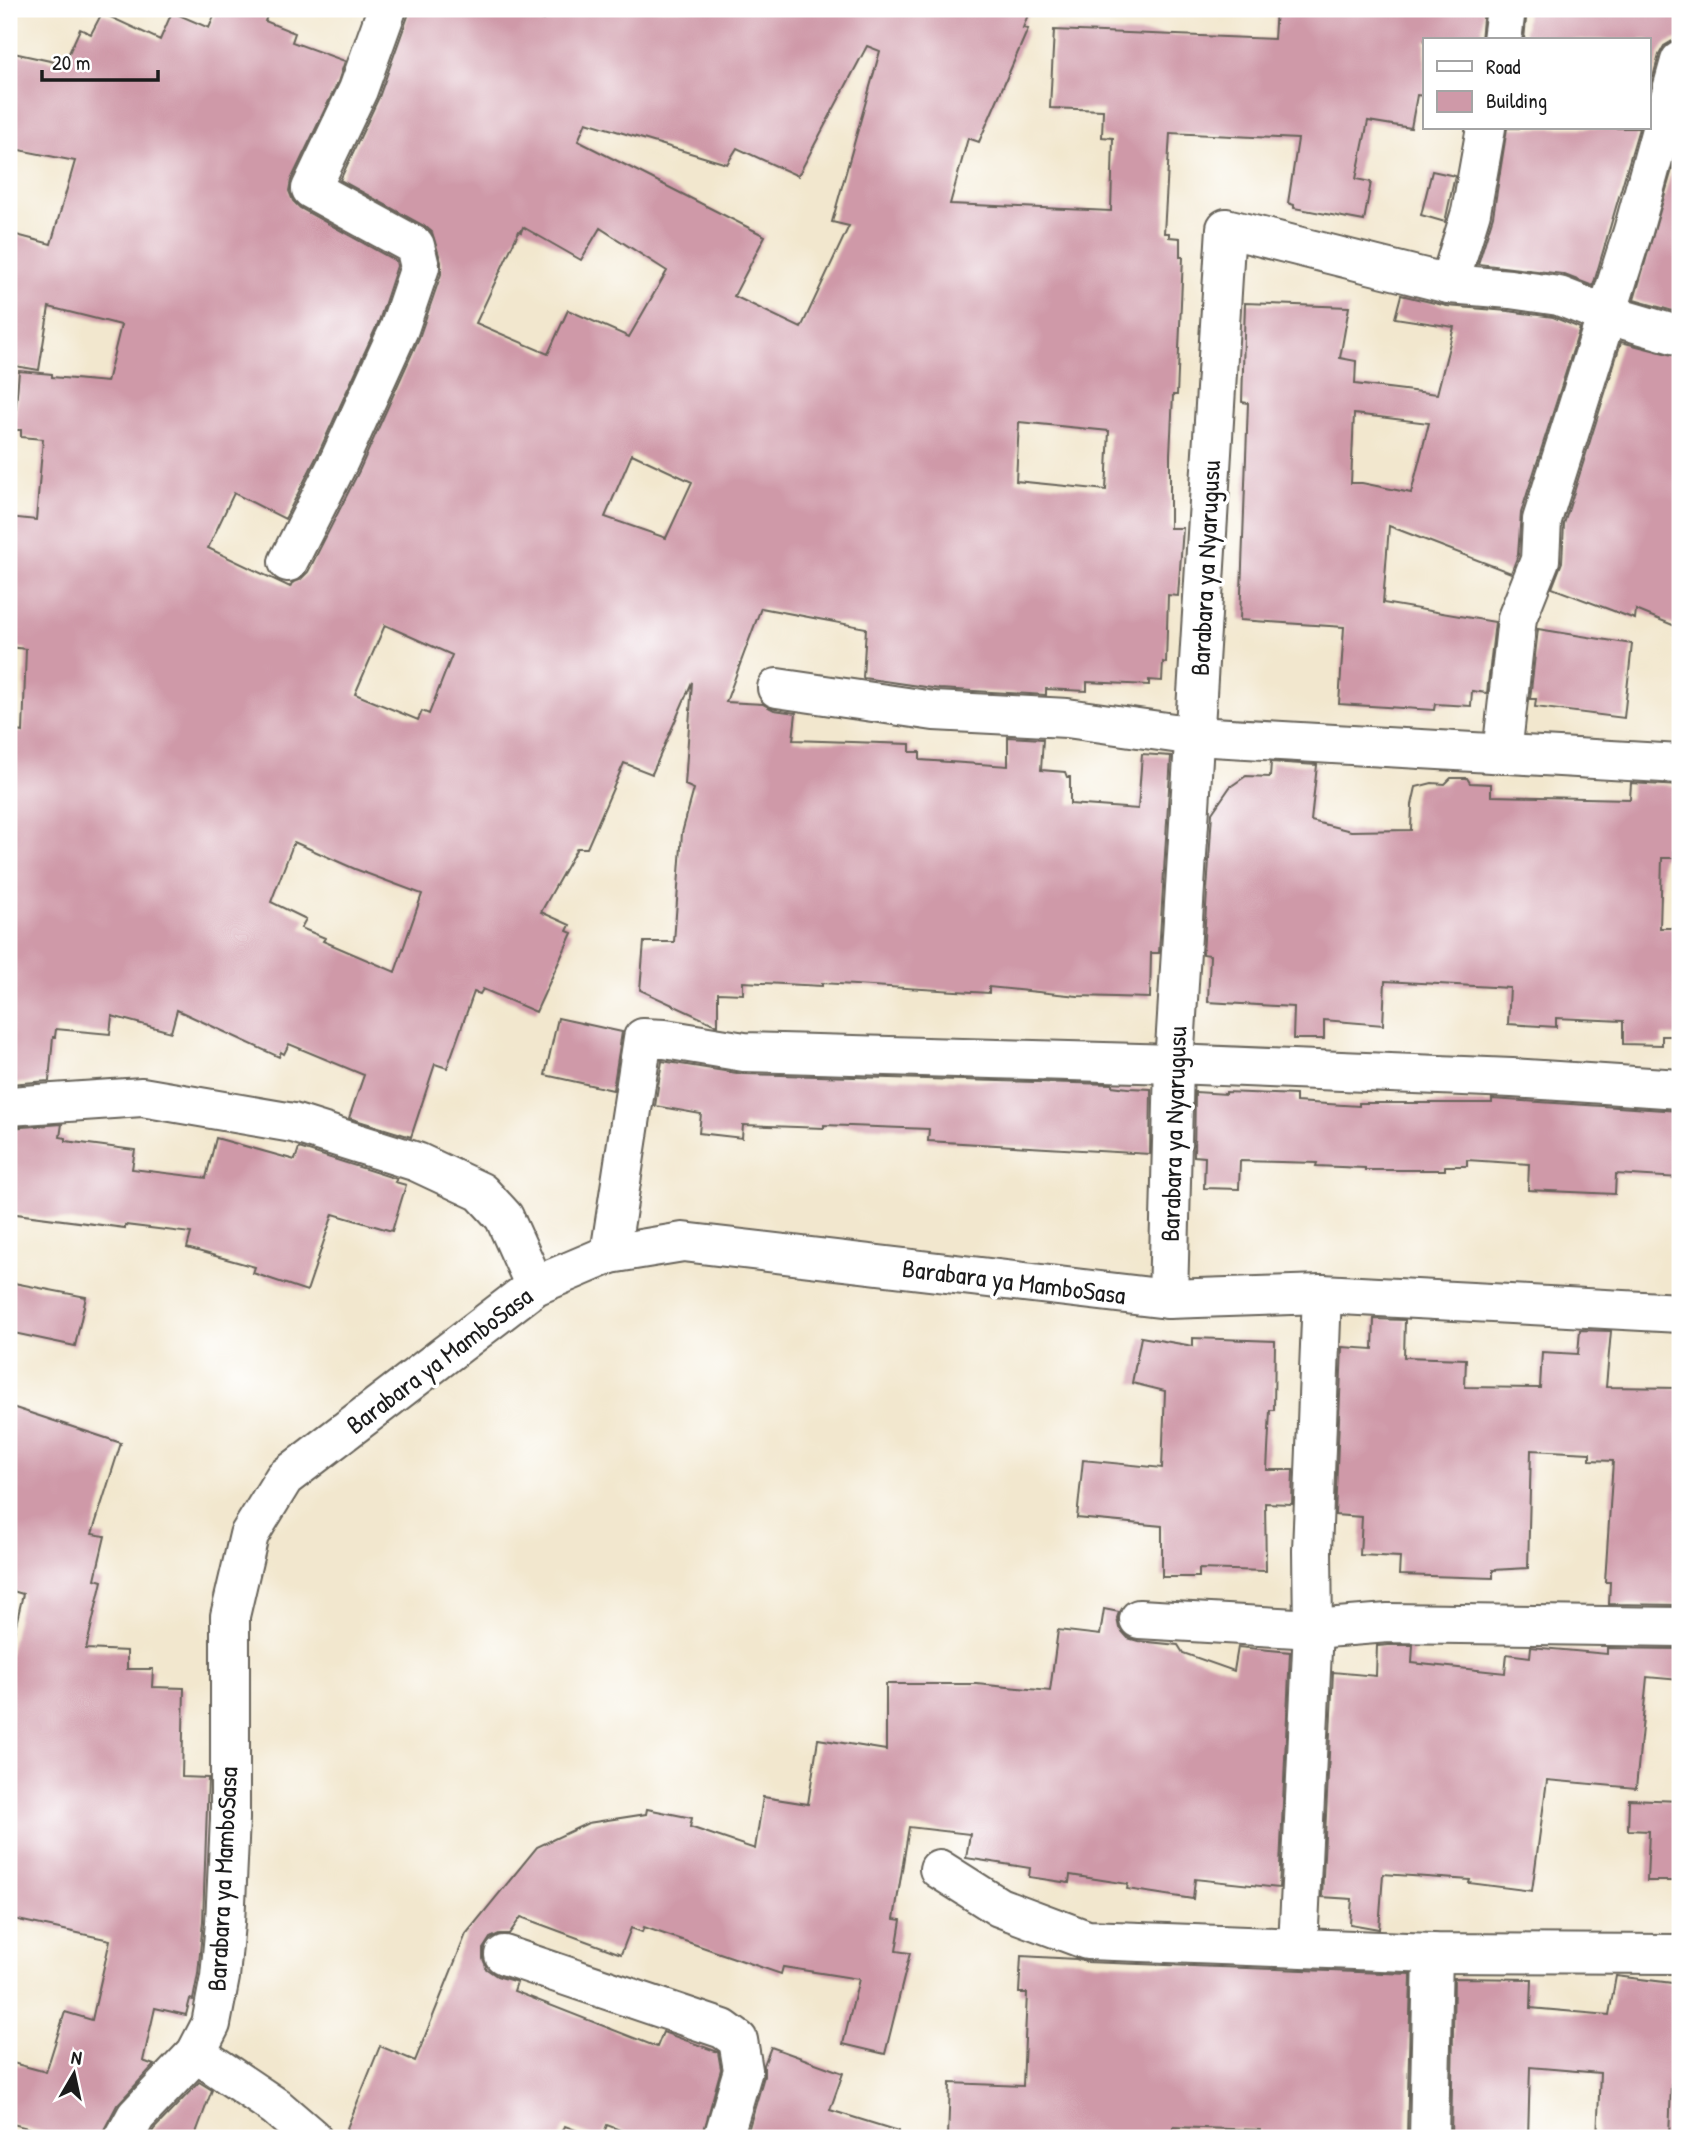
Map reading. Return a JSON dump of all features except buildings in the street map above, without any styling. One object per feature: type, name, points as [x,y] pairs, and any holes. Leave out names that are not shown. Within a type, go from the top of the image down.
[{"type":"street","points":[[288,562],[339,461],[399,329],[420,267],[415,246],[311,189],[358,90],[387,9]]},
{"type":"street","points":[[1502,38],[1506,9]]},
{"type":"street","points":[[1502,754],[1517,618],[1540,560],[1542,520],[1633,231],[1680,61]]},
{"type":"street","points":[[1486,130],[1471,212],[1449,284],[1559,296],[1605,314],[1680,336]]},
{"type":"street","name":"Barabara ya Nyarugusu","points":[[1168,1299],[1174,1064],[1226,228],[1449,284]]},
{"type":"street","points":[[777,688],[933,711],[1067,718],[1195,736],[1680,764]]},
{"type":"street","points":[[610,1254],[643,1038],[744,1052],[1174,1064],[1512,1078],[1680,1089]]},
{"type":"street","points":[[9,1106],[142,1097],[293,1123],[417,1162],[481,1192],[504,1217],[535,1286]]},
{"type":"street","name":"Barabara ya MamboSasa","points":[[124,2138],[136,2116],[196,2053],[211,2024],[220,1977],[230,1819],[230,1616],[249,1535],[284,1478],[535,1286],[610,1254],[683,1242],[1168,1299],[1322,1294],[1680,1312]]},
{"type":"street","points":[[1298,1947],[1313,1629],[1312,1551],[1322,1294]]},
{"type":"street","points":[[1139,1619],[1313,1629],[1388,1623],[1680,1628]]},
{"type":"street","points":[[939,1869],[999,1907],[1087,1940],[1433,1953],[1680,1954]]},
{"type":"street","points":[[1429,2138],[1433,1953]]},
{"type":"street","points":[[504,1955],[723,2029],[738,2040],[743,2070],[723,2138]]},
{"type":"street","points":[[196,2053],[276,2107],[312,2138]]}]
